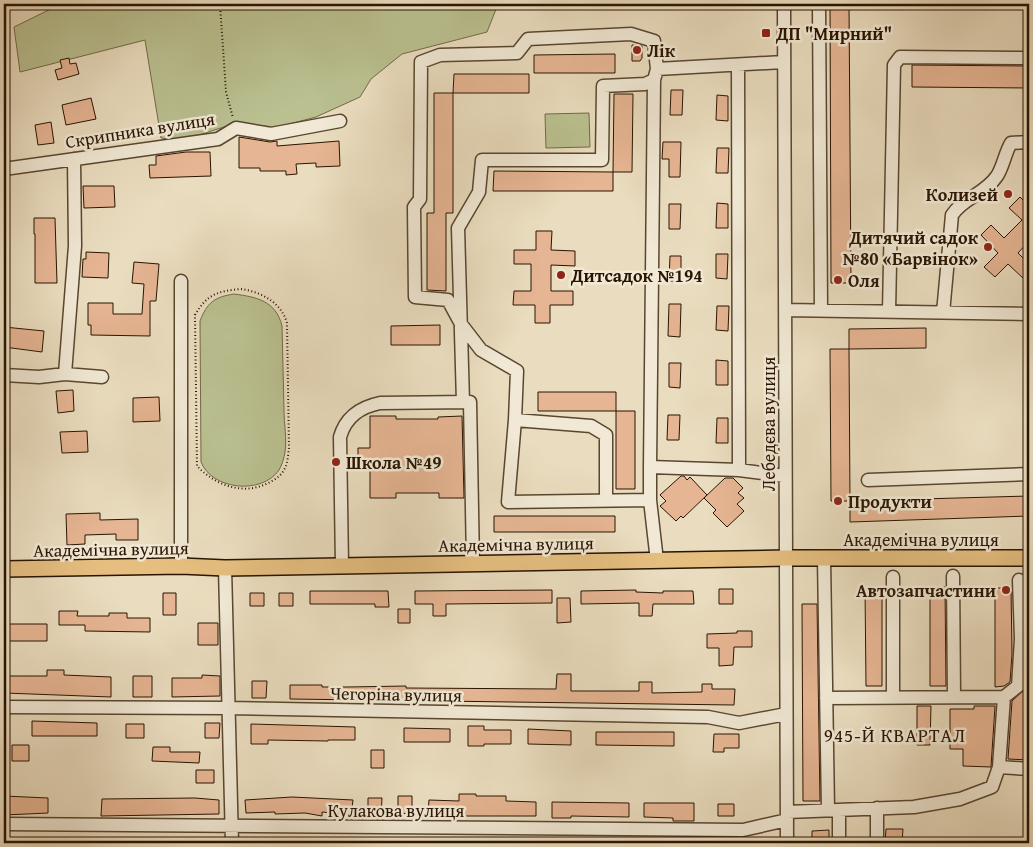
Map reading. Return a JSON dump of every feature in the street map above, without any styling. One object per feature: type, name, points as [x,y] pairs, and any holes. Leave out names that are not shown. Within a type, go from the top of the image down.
[{"type":"main road","name":"Академічна вулиця","points":[[4,569],[181,566],[225,568],[786,558],[1029,558]]},
{"type":"street","name":"Лебедєва вулиця","points":[[784,4],[787,843]]},
{"type":"street","points":[[820,4],[821,310]]},
{"type":"street","points":[[650,500],[508,502],[518,371],[484,346],[461,324],[448,300],[415,297],[414,207],[420,199],[421,62],[440,54],[517,53],[528,39],[631,34],[654,41],[650,500],[657,561]]},
{"type":"street","points":[[889,312],[894,65],[900,57],[1029,58]]},
{"type":"street","points":[[463,402],[458,228],[479,192],[482,160],[602,160],[602,86],[645,84],[655,74],[784,62]]},
{"type":"street","name":"Лебедєва вулиця","points":[[738,65],[739,470]]},
{"type":"street","name":"Скрипника вулиця","points":[[4,169],[218,139],[236,128],[271,134],[340,121]]},
{"type":"street","points":[[943,313],[952,215],[958,206],[979,194],[997,176],[1011,143],[1029,142]]},
{"type":"street","points":[[65,374],[76,246],[74,159]]},
{"type":"street","points":[[181,281],[181,566]]},
{"type":"street","points":[[785,310],[1029,314]]},
{"type":"street","points":[[4,375],[39,377],[65,374],[102,377]]},
{"type":"street","points":[[342,566],[340,437],[347,421],[361,409],[380,403],[470,402],[473,563]]},
{"type":"street","points":[[515,420],[591,426],[606,435],[606,501]]},
{"type":"street","points":[[650,467],[739,470],[785,476]]},
{"type":"street","points":[[868,480],[1029,474]]},
{"type":"street","points":[[824,558],[826,698],[833,810],[839,843]]},
{"type":"street","points":[[225,568],[232,843]]},
{"type":"street","points":[[953,576],[954,697]]},
{"type":"street","points":[[893,577],[893,697]]},
{"type":"street","points":[[826,698],[1004,697],[1018,686],[1021,639],[1019,580]]},
{"type":"street","points":[[1004,697],[999,768],[1029,769]]},
{"type":"street","name":"Чегоріна вулиця","points":[[4,707],[228,708],[708,717],[739,723],[786,714]]},
{"type":"street","name":"Кулакова вулиця","points":[[4,824],[743,830],[786,816],[833,810],[914,807],[960,799],[992,787],[999,768]]},
{"type":"street","points":[[877,808],[877,843]]},
{"type":"path","points":[[220,4],[226,92],[236,128]]},
{"type":"path","points":[[241,289],[251,290],[270,299],[280,308],[285,316],[287,323],[289,448],[285,468],[275,480],[262,487],[250,489],[224,485],[207,476],[197,466],[195,315],[201,306],[217,292],[241,289]]},
{"type":"green space","points":[[61,4],[498,4],[487,32],[402,54],[371,79],[360,97],[316,117],[270,129],[233,124],[181,141],[161,138],[145,40],[20,72],[14,27]]},
{"type":"green space","points":[[589,113],[590,147],[546,148],[545,114]]},
{"type":"green space","points":[[234,294],[258,299],[270,306],[275,311],[282,326],[285,454],[279,470],[271,478],[250,486],[238,486],[215,479],[201,462],[200,321],[205,310],[212,302],[221,297]]},
{"type":"building","points":[[830,4],[849,4],[851,283],[831,283]]},
{"type":"building","name":"Лік","points":[[632,45],[642,46],[642,58],[640,61],[632,61]]},
{"type":"building","points":[[615,54],[615,73],[534,73],[534,55]]},
{"type":"building","points":[[69,58],[70,64],[76,63],[79,74],[58,80],[55,70],[62,68],[60,60]]},
{"type":"building","points":[[912,65],[1029,66],[1029,88],[912,87]]},
{"type":"building","points":[[454,74],[529,74],[529,93],[453,93]]},
{"type":"building","points":[[671,90],[683,90],[682,115],[670,115]]},
{"type":"building","points":[[434,93],[453,93],[453,213],[446,213],[446,291],[427,290],[427,213],[434,213]]},
{"type":"building","points":[[614,94],[633,94],[632,172],[613,172]]},
{"type":"building","points":[[717,95],[728,96],[728,121],[716,120]]},
{"type":"building","points":[[91,98],[96,119],[66,125],[62,105]]},
{"type":"building","points":[[51,122],[54,143],[38,145],[35,125]]},
{"type":"building","points":[[239,137],[270,142],[277,141],[277,146],[339,141],[340,166],[316,167],[316,163],[296,164],[297,174],[286,175],[286,171],[260,171],[260,168],[239,168]]},
{"type":"building","points":[[663,142],[681,142],[680,177],[669,177],[669,159],[662,159]]},
{"type":"building","points":[[717,148],[729,148],[728,173],[716,173]]},
{"type":"building","points":[[186,152],[210,152],[211,176],[150,178],[149,165],[156,165],[156,156]]},
{"type":"building","points":[[494,171],[613,172],[613,191],[493,191]]},
{"type":"building","points":[[83,186],[114,186],[115,207],[84,208]]},
{"type":"building","points":[[1020,197],[1029,206],[1029,241],[1018,253],[1029,264],[1029,274],[1024,279],[1008,264],[995,277],[984,267],[998,253],[981,235],[991,225],[1004,238],[1022,220],[1009,208]]},
{"type":"building","points":[[717,203],[728,204],[728,228],[716,228]]},
{"type":"building","points":[[669,204],[681,204],[680,229],[669,229]]},
{"type":"building","points":[[34,218],[55,218],[57,283],[35,283]]},
{"type":"building","points":[[536,231],[552,231],[551,250],[575,251],[575,266],[551,265],[551,291],[573,291],[573,305],[550,305],[550,323],[535,323],[535,305],[513,305],[514,291],[531,291],[531,264],[514,264],[514,250],[536,250]]},
{"type":"building","points":[[86,252],[109,253],[108,278],[82,277],[83,259],[86,259]]},
{"type":"building","points":[[716,254],[728,254],[727,279],[716,278]]},
{"type":"building","points":[[670,256],[681,256],[681,281],[669,281]]},
{"type":"building","points":[[134,262],[159,264],[156,301],[150,301],[150,336],[91,335],[91,325],[88,325],[88,303],[113,303],[113,314],[142,314],[144,284],[132,283]]},
{"type":"building","points":[[669,304],[681,304],[680,337],[668,336]]},
{"type":"building","points":[[717,306],[729,306],[728,331],[716,330]]},
{"type":"building","points":[[440,325],[440,345],[391,345],[391,326]]},
{"type":"building","points":[[4,327],[44,331],[42,352],[4,347]]},
{"type":"building","points":[[926,328],[926,348],[849,349],[849,329]]},
{"type":"building","points":[[830,349],[849,349],[850,501],[831,501]]},
{"type":"building","points":[[716,360],[728,361],[728,385],[716,385]]},
{"type":"building","points":[[669,363],[681,363],[680,388],[669,387]]},
{"type":"building","points":[[73,390],[74,411],[58,413],[56,391]]},
{"type":"building","points":[[538,392],[616,392],[616,411],[538,411]]},
{"type":"building","points":[[159,397],[160,421],[133,422],[133,398]]},
{"type":"building","points":[[616,411],[635,411],[635,489],[616,489]]},
{"type":"building","points":[[668,415],[680,415],[679,440],[667,440]]},
{"type":"building","points":[[370,416],[396,416],[396,419],[438,419],[438,417],[462,416],[464,498],[439,498],[439,493],[396,493],[396,498],[370,498],[370,468],[358,468],[358,448],[370,448]]},
{"type":"building","points":[[717,418],[728,418],[728,443],[716,443]]},
{"type":"building","points":[[87,431],[88,452],[62,453],[60,432]]},
{"type":"building","points":[[681,476],[684,476],[687,480],[690,477],[707,495],[683,518],[681,516],[676,521],[660,506],[666,501],[660,495]]},
{"type":"building","points":[[725,478],[733,478],[743,488],[738,493],[744,498],[737,504],[744,511],[727,527],[713,513],[716,510],[704,498]]},
{"type":"building","points":[[1029,496],[1029,516],[850,522],[850,501]]},
{"type":"building","points":[[100,513],[100,520],[138,519],[138,540],[116,540],[116,534],[85,535],[85,544],[67,545],[66,514]]},
{"type":"building","points":[[494,516],[615,516],[615,532],[494,532]]},
{"type":"building","points":[[945,587],[946,686],[930,686],[930,588]]},
{"type":"building","points":[[865,588],[882,588],[882,686],[866,686]]},
{"type":"building","points":[[995,588],[1011,588],[1012,654],[1010,682],[1004,686],[995,687]]},
{"type":"building","points":[[719,589],[733,589],[733,604],[719,604]]},
{"type":"building","points":[[552,590],[552,603],[446,604],[446,616],[433,616],[433,604],[415,604],[415,591]]},
{"type":"building","points":[[636,590],[636,592],[663,593],[663,591],[693,591],[694,604],[653,604],[652,616],[639,616],[639,603],[581,604],[581,591]]},
{"type":"building","points":[[310,591],[388,591],[389,607],[375,607],[375,604],[310,604]]},
{"type":"building","points":[[163,593],[176,593],[176,615],[163,615]]},
{"type":"building","points":[[250,593],[264,593],[264,606],[250,606]]},
{"type":"building","points":[[279,593],[293,593],[293,606],[279,606]]},
{"type":"building","points":[[557,598],[570,598],[571,622],[557,623]]},
{"type":"building","points":[[802,604],[817,604],[820,801],[803,801]]},
{"type":"building","points":[[398,609],[410,609],[410,623],[398,623]]},
{"type":"building","points":[[59,611],[78,611],[77,616],[109,616],[109,613],[127,613],[127,618],[150,618],[150,632],[85,631],[85,625],[59,625]]},
{"type":"building","points":[[198,623],[218,623],[218,645],[198,645]]},
{"type":"building","points":[[4,624],[47,624],[47,641],[4,641]]},
{"type":"building","points":[[737,631],[752,631],[752,647],[734,647],[733,665],[719,666],[719,648],[707,648],[707,634],[737,633]]},
{"type":"building","points":[[47,670],[64,670],[64,675],[111,677],[111,697],[4,693],[4,676],[47,676]]},
{"type":"building","points":[[1027,672],[1029,672],[1029,760],[1008,759],[1012,701],[1025,689]]},
{"type":"building","points":[[557,674],[571,674],[571,691],[639,691],[639,682],[652,682],[652,693],[702,692],[702,684],[712,684],[712,689],[735,689],[734,705],[290,699],[290,685],[322,685],[322,687],[406,686],[406,688],[556,689]]},
{"type":"building","points":[[202,675],[220,676],[220,696],[172,697],[172,678],[202,678]]},
{"type":"building","points":[[133,676],[152,676],[152,697],[133,697]]},
{"type":"building","points":[[252,681],[267,681],[266,698],[252,698]]},
{"type":"building","points":[[917,706],[931,706],[930,745],[917,745]]},
{"type":"building","points":[[974,706],[995,706],[991,767],[963,766],[963,749],[950,749],[950,709],[974,709]]},
{"type":"building","points":[[32,721],[97,723],[97,736],[32,736]]},
{"type":"building","points":[[205,723],[220,723],[219,738],[205,738]]},
{"type":"building","points":[[126,724],[144,724],[144,738],[126,738]]},
{"type":"building","points":[[251,724],[355,727],[355,740],[268,740],[268,744],[251,744]]},
{"type":"building","points":[[468,726],[484,726],[484,730],[511,730],[511,744],[468,746]]},
{"type":"building","points":[[404,728],[450,729],[450,742],[404,742]]},
{"type":"building","points":[[528,729],[571,731],[571,745],[528,744]]},
{"type":"building","points":[[596,732],[674,732],[674,746],[596,745]]},
{"type":"building","points":[[714,734],[739,734],[739,748],[724,748],[724,752],[713,752]]},
{"type":"building","points":[[12,745],[29,745],[29,761],[12,761]]},
{"type":"building","points":[[153,747],[170,747],[170,752],[200,752],[199,763],[152,761]]},
{"type":"building","points":[[371,750],[384,750],[384,768],[371,768]]},
{"type":"building","points":[[196,770],[214,770],[214,783],[196,783]]},
{"type":"building","points":[[459,794],[506,796],[506,801],[536,802],[536,816],[428,814],[429,800],[459,801]]},
{"type":"building","points":[[4,796],[48,798],[48,813],[4,815]]},
{"type":"building","points":[[398,796],[412,796],[412,813],[398,814]]},
{"type":"building","points":[[292,797],[353,800],[351,815],[322,812],[322,816],[305,813],[246,813],[245,800]]},
{"type":"building","points":[[195,798],[219,800],[219,814],[101,816],[102,799]]},
{"type":"building","points":[[368,798],[382,798],[381,817],[368,817]]},
{"type":"building","points":[[552,802],[629,803],[629,817],[571,816],[571,818],[552,818]]},
{"type":"building","points":[[644,803],[694,803],[694,821],[673,821],[673,818],[644,817]]},
{"type":"building","points":[[718,804],[734,804],[734,816],[718,816]]},
{"type":"building","points":[[886,829],[903,829],[902,843],[885,843]]},
{"type":"building","points":[[829,830],[829,843],[812,843],[812,831]]},
{"type":"place","name":"ДП \"Мирний\"","points":[[766,33]]},
{"type":"place","name":"Лік","points":[[637,50]]},
{"type":"place","name":"Колизей","points":[[1008,194]]},
{"type":"place","name":"Дитячий садок №80 «Барвінок»","points":[[988,247]]},
{"type":"place","name":"Дитсадок №194","points":[[561,275]]},
{"type":"place","name":"Оля","points":[[838,280]]},
{"type":"place","name":"Школа №49","points":[[336,462]]},
{"type":"place","name":"Продукти","points":[[838,501]]},
{"type":"place","name":"Автозапчастини","points":[[1006,590]]},
{"type":"district","name":"945-Й КВАРТАЛ","points":[[895,735]]}]
